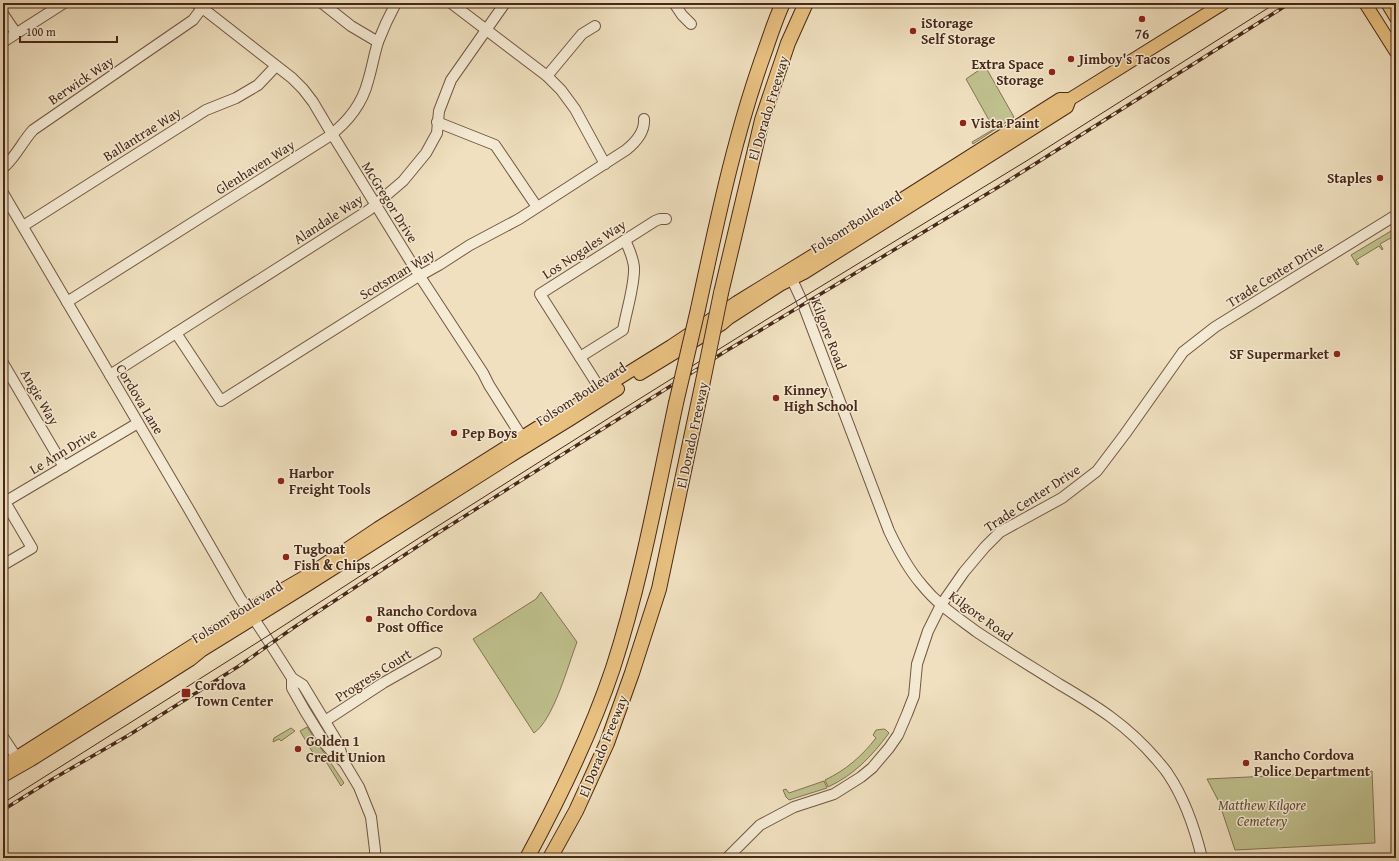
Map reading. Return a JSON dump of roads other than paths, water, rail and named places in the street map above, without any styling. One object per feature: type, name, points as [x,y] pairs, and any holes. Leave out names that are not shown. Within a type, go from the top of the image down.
[{"type":"highway","name":"El Dorado Freeway","points":[[527,858],[558,801],[588,736],[613,668],[633,600],[676,403],[737,139],[757,71],[782,3]]},
{"type":"highway","name":"El Dorado Freeway","points":[[550,858],[576,811],[606,743],[632,673],[659,589],[721,293],[762,120],[788,44],[806,3]]},
{"type":"highway","points":[[798,19],[812,3]]},
{"type":"main road","name":"Folsom Boulevard","points":[[790,275],[872,218],[1060,99],[1070,99],[1224,3]]},
{"type":"main road","points":[[1365,3],[1396,52]]},
{"type":"main road","points":[[1387,3],[1396,18]]},
{"type":"main road","name":"Folsom Boulevard","points":[[3,776],[19,761],[138,680],[353,556],[525,441],[559,414],[603,393],[670,346],[744,298],[790,275],[943,185],[1067,107],[1070,99]]},
{"type":"main road","points":[[943,185],[948,176],[964,161]]},
{"type":"main road","name":"Folsom Boulevard","points":[[3,766],[19,761],[83,728],[190,660],[290,584],[311,573],[378,528],[525,441]]},
{"type":"main road","points":[[353,556],[357,548],[378,535],[378,528]]},
{"type":"main road","points":[[83,728],[85,721],[133,691],[138,680]]},
{"type":"street","points":[[3,42],[64,3]]},
{"type":"street","points":[[322,3],[351,26],[378,42]]},
{"type":"street","name":"Glenhaven Way","points":[[67,302],[332,134],[349,119],[361,102],[369,80],[378,42],[396,3]]},
{"type":"street","points":[[451,3],[547,76],[561,90],[575,109],[605,164]]},
{"type":"street","name":"Alandale Way","points":[[110,375],[376,205],[403,181],[426,153],[437,133],[439,111],[451,80],[505,3]]},
{"type":"street","points":[[674,3],[682,15],[691,24]]},
{"type":"street","name":"McGregor Drive","points":[[199,5],[292,78],[313,102],[419,275],[525,441]]},
{"type":"street","name":"Berwick Way","points":[[3,168],[16,154],[33,130],[193,20],[199,5]]},
{"type":"street","points":[[3,14],[16,33]]},
{"type":"street","points":[[547,76],[582,34],[595,26]]},
{"type":"street","name":"Ballantrae Way","points":[[22,226],[206,110],[236,98],[258,85],[276,66]]},
{"type":"street","name":"Scotsman Way","points":[[176,333],[221,401],[419,275],[504,227],[626,150],[636,141],[644,129],[644,119]]},
{"type":"street","points":[[437,122],[495,145],[537,207]]},
{"type":"street","name":"Cordova Lane","points":[[3,193],[221,566],[252,614],[292,683]]},
{"type":"street","name":"Trade Center Drive","points":[[727,858],[760,825],[794,807],[834,794],[872,768],[898,735],[907,714],[914,696],[917,664],[928,631],[941,605],[973,560],[1000,532],[1062,498],[1097,471],[1183,352],[1215,327],[1396,215]]},
{"type":"street","name":"Los Nogales Way","points":[[603,393],[540,294],[655,221],[666,219]]},
{"type":"street","points":[[580,357],[623,330],[634,277],[631,254],[625,240]]},
{"type":"street","name":"Kilgore Road","points":[[790,275],[801,299],[894,543],[907,564],[922,585],[954,616],[991,641],[1094,704],[1132,733],[1147,748],[1168,774],[1181,797],[1193,826],[1202,858]]},
{"type":"street","name":"Angie Way","points":[[3,362],[64,467]]},
{"type":"street","name":"Le Ann Drive","points":[[4,503],[138,423]]},
{"type":"street","points":[[3,565],[32,548],[4,503]]},
{"type":"street","name":"Progress Court","points":[[325,721],[383,683],[436,653]]},
{"type":"street","points":[[292,683],[303,685],[338,743],[344,762],[359,787],[371,817],[375,858]]},
{"type":"street","points":[[292,683],[326,745],[333,754],[344,762]]},
{"type":"street","points":[[325,721],[323,729],[333,747],[333,754]]},
{"type":"street","points":[[3,737],[19,761]]},
{"type":"tram line","points":[[3,803],[628,406],[1028,160],[1276,3]]},
{"type":"railway","points":[[3,810],[51,780],[129,735],[239,666],[293,628],[438,533],[726,351],[1000,186],[1290,3]]},
{"type":"place","name":"76","points":[[1142,19]]},
{"type":"place","name":"iStorage Self Storage","points":[[913,31]]},
{"type":"place","name":"Jimboy's Tacos","points":[[1071,59]]},
{"type":"place","name":"Extra Space Storage","points":[[1052,72]]},
{"type":"place","name":"Vista Paint","points":[[963,123]]},
{"type":"place","name":"Staples","points":[[1380,178]]},
{"type":"place","name":"SF Supermarket","points":[[1337,354]]},
{"type":"place","name":"Kinney High School","points":[[776,398]]},
{"type":"place","name":"Pep Boys","points":[[454,433]]},
{"type":"place","name":"Harbor Freight Tools","points":[[281,481]]},
{"type":"place","name":"Tugboat Fish & Chips","points":[[286,557]]},
{"type":"place","name":"Rancho Cordova Post Office","points":[[369,619]]},
{"type":"place","name":"Cordova Town Center","points":[[186,693]]},
{"type":"place","name":"Golden 1 Credit Union","points":[[298,749]]},
{"type":"place","name":"Rancho Cordova Police Department","points":[[1246,763]]},
{"type":"park label","name":"Matthew Kilgore Cemetery","points":[[1262,814]]}]
